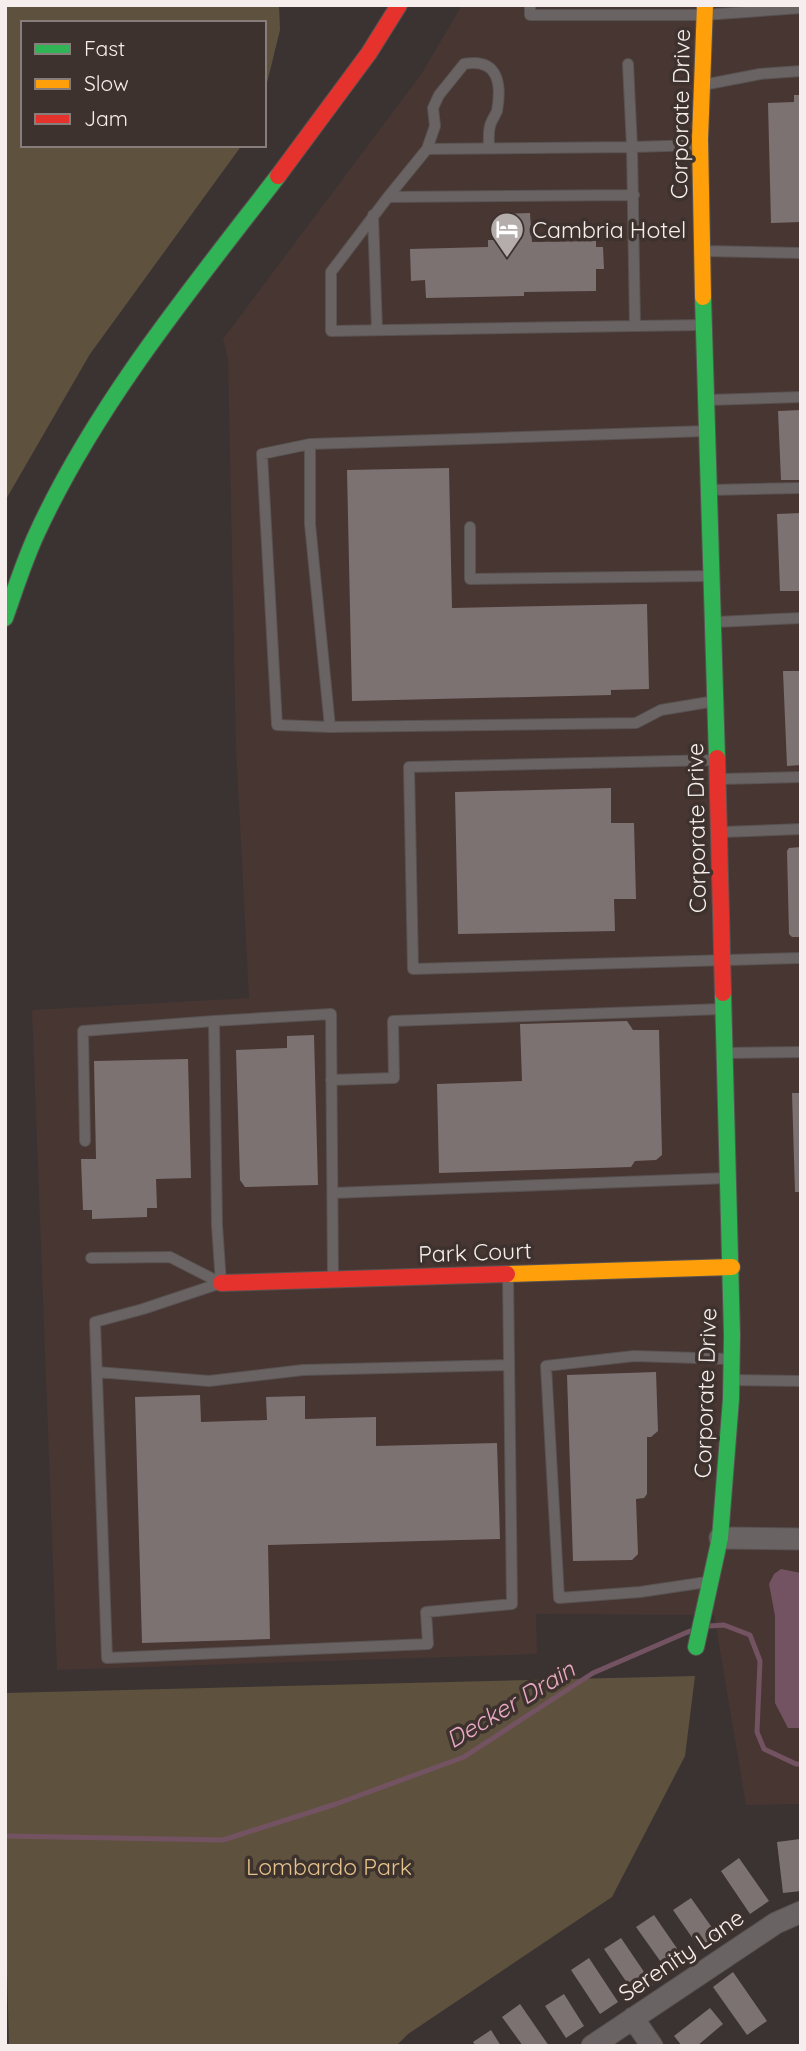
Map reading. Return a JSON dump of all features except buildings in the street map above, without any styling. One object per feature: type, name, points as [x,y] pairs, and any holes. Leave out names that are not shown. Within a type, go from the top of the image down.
[{"type":"main road","points":[[5,618],[23,567],[42,525],[85,444],[123,384],[199,278],[304,142],[375,44],[399,5]]},
{"type":"main road","name":"Corporate Drive","points":[[696,1647],[720,1538],[732,1380],[732,1267],[703,325],[701,145],[705,10]]},
{"type":"main road","name":"Park Court","points":[[221,1283],[732,1267]]},
{"type":"street","points":[[720,1538],[801,1539]]},
{"type":"street","name":"Serenity Lane","points":[[592,2046],[776,1923],[801,1912]]},
{"type":"street","points":[[633,2018],[652,2046]]},
{"type":"lane","points":[[530,5],[530,15],[564,10],[801,8]]},
{"type":"lane","points":[[489,148],[490,125],[496,114],[498,80],[492,69],[479,61],[464,64],[439,95],[433,108],[435,126],[427,149],[331,272],[331,331],[703,325]]},
{"type":"lane","points":[[628,64],[634,195],[635,326]]},
{"type":"lane","points":[[702,86],[760,74],[801,71]]},
{"type":"lane","points":[[427,149],[701,145]]},
{"type":"lane","points":[[388,197],[634,195]]},
{"type":"lane","points":[[373,215],[377,330]]},
{"type":"lane","points":[[702,251],[801,253]]},
{"type":"lane","points":[[705,400],[801,397]]},
{"type":"lane","points":[[706,431],[310,444],[262,454],[277,725],[330,727],[636,723],[661,710],[716,701]]},
{"type":"lane","points":[[310,444],[310,524],[330,727]]},
{"type":"lane","points":[[710,490],[801,488]]},
{"type":"lane","points":[[470,527],[470,579],[712,576]]},
{"type":"lane","points":[[713,622],[801,618]]},
{"type":"lane","points":[[717,760],[409,767],[413,969],[801,958]]},
{"type":"lane","points":[[718,779],[801,777]]},
{"type":"lane","points":[[719,832],[801,829]]},
{"type":"lane","points":[[331,1080],[394,1078],[393,1021],[723,1009]]},
{"type":"lane","points":[[85,1141],[83,1031],[331,1014],[333,1281]]},
{"type":"lane","points":[[214,1021],[217,1225],[221,1283]]},
{"type":"lane","points":[[725,1053],[801,1052]]},
{"type":"lane","points":[[333,1193],[729,1178]]},
{"type":"lane","points":[[91,1258],[170,1257],[221,1283]]},
{"type":"lane","points":[[221,1283],[95,1322],[107,1658],[428,1644],[426,1612],[512,1604],[508,1273]]},
{"type":"lane","points":[[712,1581],[640,1592],[559,1598],[546,1366],[634,1356],[732,1359]]},
{"type":"lane","points":[[97,1372],[209,1381],[303,1370],[509,1365]]},
{"type":"lane","points":[[732,1380],[801,1381]]},
{"type":"shaded area","points":[[462,5],[801,5],[801,1804],[746,1805],[714,1615],[536,1614],[537,1654],[57,1670],[32,1010],[249,998],[236,749],[228,360],[223,339],[422,73]]},
{"type":"shaded area","points":[[781,1569],[801,1573],[801,1728],[788,1728],[775,1703],[775,1616],[769,1584],[774,1574]]},
{"type":"green space","points":[[5,5],[279,5],[280,30],[266,87],[266,21],[21,21],[21,147],[241,147],[90,354],[5,501]]},
{"type":"green space","name":"Lombardo Park","points":[[695,1676],[685,1756],[612,1897],[408,2034],[396,2046],[9,2046],[5,1898],[5,1693]]},
{"type":"waterway","name":"Decker Drain","points":[[709,1626],[724,1625],[750,1635],[760,1661],[757,1732],[764,1749],[801,1764]]},
{"type":"waterway","name":"Decker Drain","points":[[5,1836],[223,1840],[336,1804],[464,1757],[593,1673],[690,1631]]},
{"type":"traffic: fast","points":[[5,618],[37,533],[88,438],[147,348],[278,176]]},
{"type":"traffic: fast","points":[[703,297],[717,758]]},
{"type":"traffic: fast","points":[[696,1647],[720,1538],[731,1399],[732,1335],[723,993]]},
{"type":"traffic: slow","points":[[703,297],[700,139],[705,5]]},
{"type":"traffic: slow","points":[[507,1274],[732,1267]]},
{"type":"traffic: jam","points":[[278,176],[369,53],[399,5]]},
{"type":"traffic: jam","points":[[717,758],[723,993]]},
{"type":"traffic: jam","points":[[221,1283],[507,1274]]},
{"type":"place","name":"Cambria Hotel","points":[[507,259]]}]
